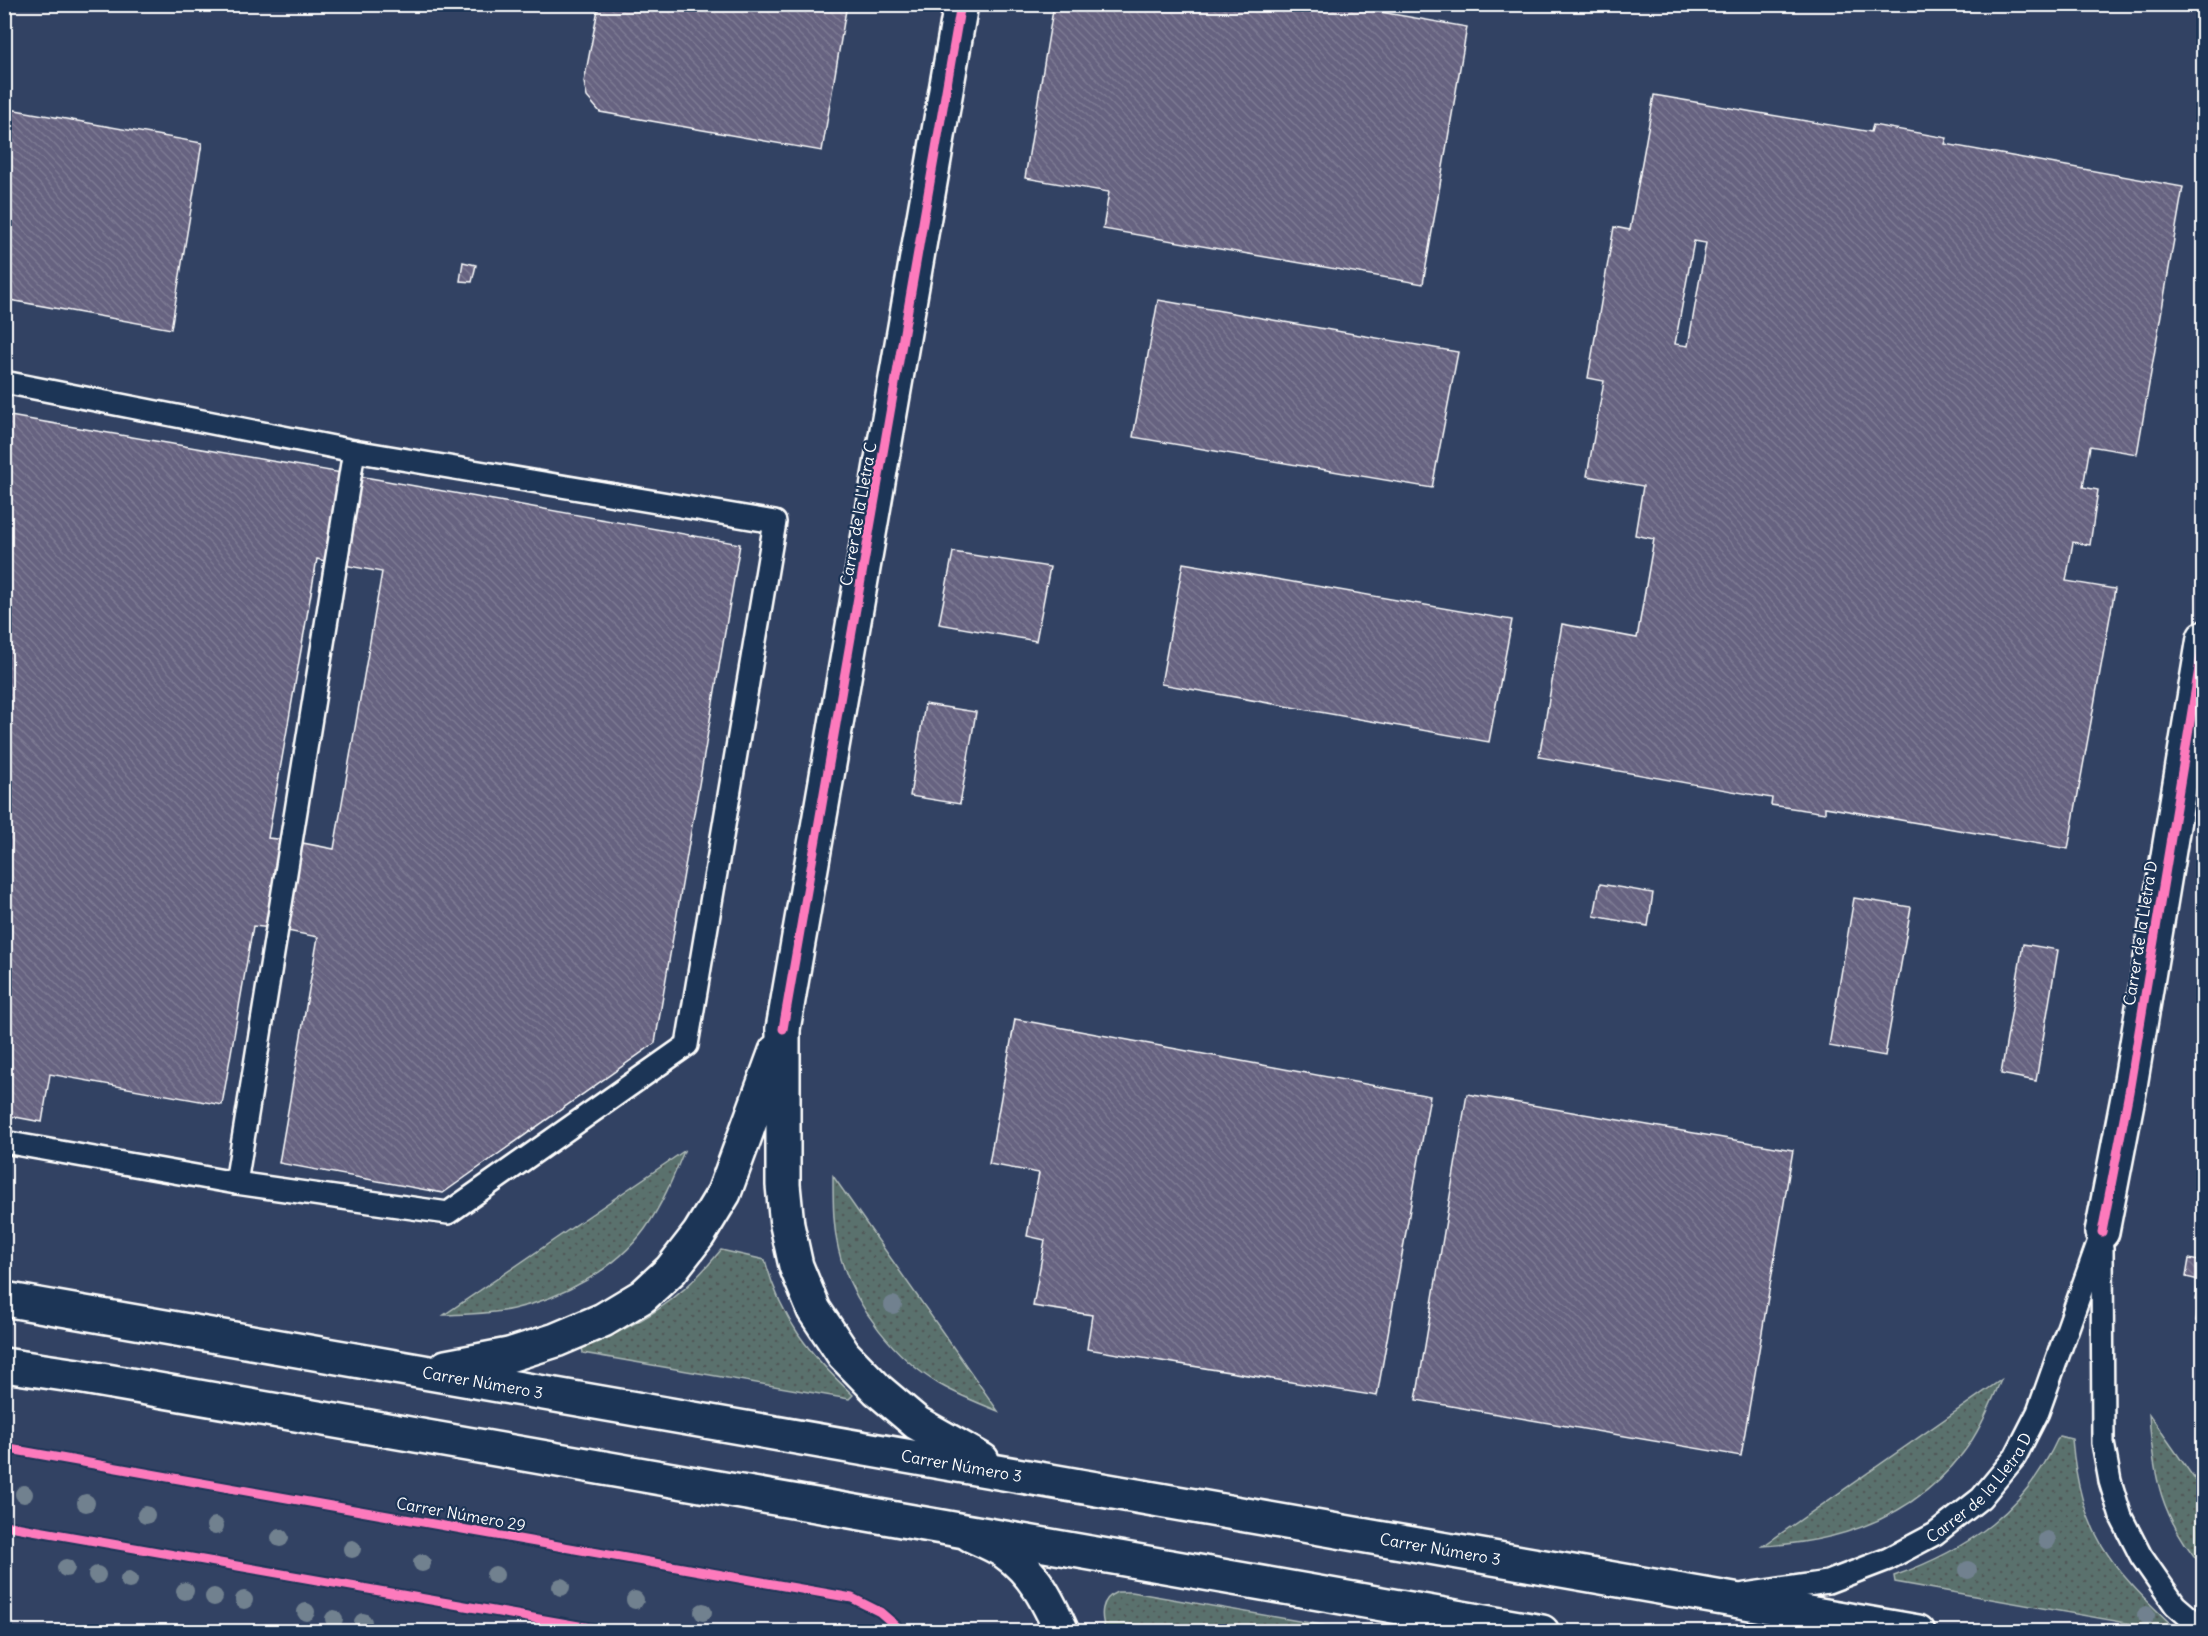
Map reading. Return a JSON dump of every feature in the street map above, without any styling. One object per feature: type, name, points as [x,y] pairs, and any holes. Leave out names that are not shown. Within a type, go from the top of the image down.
[{"type":"main road","name":"Carrer de la Lletra C","points":[[783,1029],[962,4]]},
{"type":"main road","name":"Carrer de la Lletra D","points":[[2102,1232],[2129,1092],[2204,638]]},
{"type":"main road","points":[[427,1371],[509,1355],[556,1340],[603,1320],[643,1296],[671,1270],[699,1234],[724,1193],[783,1029]]},
{"type":"main road","points":[[783,1029],[783,1185],[787,1225],[796,1266],[814,1310],[844,1355],[878,1390],[909,1417],[1004,1472]]},
{"type":"main road","name":"Carrer Número 3","points":[[4,1299],[1918,1632]]},
{"type":"main road","points":[[4,1365],[78,1376],[1542,1632]]},
{"type":"main road","points":[[959,1529],[1004,1551],[1023,1568],[1042,1590],[1062,1632]]},
{"type":"lane","points":[[4,382],[354,451],[775,522],[687,1045],[448,1213],[236,1183],[4,1142]]},
{"type":"lane","points":[[236,1183],[354,451]]},
{"type":"lane","name":"Carrer de la Lletra D","points":[[1722,1598],[1828,1582],[1888,1559],[1935,1534],[1981,1498],[2015,1457],[2038,1412],[2102,1232]]},
{"type":"lane","name":"Carrer de la Lletra D","points":[[2102,1232],[2103,1443],[2110,1481],[2121,1517],[2141,1556],[2175,1605],[2204,1630]]},
{"type":"shaded area","points":[[5,5],[2203,5],[2203,1631],[5,1632]]},
{"type":"green space","points":[[684,1151],[662,1201],[645,1229],[633,1244],[603,1269],[568,1290],[532,1304],[496,1312],[444,1315]]},
{"type":"green space","points":[[833,1176],[998,1411],[953,1392],[923,1373],[893,1346],[867,1313],[856,1296],[838,1249],[834,1218]]},
{"type":"green space","points":[[721,1250],[765,1260],[788,1318],[810,1350],[853,1395],[849,1399],[583,1353],[582,1347],[623,1330],[659,1309],[691,1283]]},
{"type":"green space","points":[[2001,1380],[1969,1445],[1944,1475],[1922,1494],[1874,1522],[1848,1532],[1821,1539],[1763,1546]]},
{"type":"green space","points":[[2149,1414],[2203,1491],[2203,1567],[2177,1531],[2162,1496],[2153,1458]]},
{"type":"green space","points":[[2059,1436],[2072,1439],[2082,1499],[2102,1545],[2132,1585],[2174,1627],[2172,1631],[1895,1582],[1894,1576],[1947,1553],[1992,1524],[2029,1486]]},
{"type":"green space","points":[[1117,1592],[1132,1592],[1347,1631],[1106,1631],[1102,1614],[1104,1603]]},
{"type":"building","points":[[599,4],[847,4],[822,151],[600,112],[587,97],[584,82]]},
{"type":"building","points":[[1054,4],[1335,4],[1467,27],[1423,284],[1103,229],[1109,192],[1025,178]]},
{"type":"building","points":[[1654,95],[1871,132],[1873,125],[1947,138],[1945,144],[2183,187],[2137,454],[2090,446],[2083,487],[2098,490],[2090,545],[2073,542],[2066,581],[2115,589],[2068,849],[1825,807],[1825,813],[1771,805],[1772,798],[1539,757],[1562,624],[1637,638],[1654,539],[1635,535],[1643,486],[1587,476],[1604,381],[1588,378],[1614,227],[1630,230]],"holes":[[[1694,241],[1706,243],[1688,346],[1675,344]]]},
{"type":"building","points":[[4,108],[202,143],[171,329],[4,299]]},
{"type":"building","points":[[463,262],[476,265],[472,282],[460,281]]},
{"type":"building","points":[[1158,300],[1458,352],[1432,488],[1133,437]]},
{"type":"building","points":[[4,415],[348,474],[333,563],[317,559],[268,838],[287,840],[272,928],[253,926],[222,1105],[50,1074],[42,1122],[4,1115]]},
{"type":"building","points":[[348,474],[740,544],[655,1043],[443,1193],[279,1163],[318,937],[272,928],[287,840],[334,849],[382,572],[333,563]]},
{"type":"building","points":[[953,552],[1050,567],[1036,641],[939,624]]},
{"type":"building","points":[[1183,563],[1512,620],[1489,742],[1161,684]]},
{"type":"building","points":[[925,704],[976,712],[960,804],[910,796]]},
{"type":"building","points":[[1600,884],[1653,893],[1648,926],[1594,916]]},
{"type":"building","points":[[1854,898],[1911,907],[1885,1056],[1829,1046]]},
{"type":"building","points":[[2023,944],[2058,950],[2036,1081],[2001,1074]]},
{"type":"building","points":[[1015,1019],[1430,1096],[1377,1396],[1087,1349],[1092,1315],[1033,1306],[1045,1240],[1027,1236],[1039,1173],[989,1164]]},
{"type":"building","points":[[1467,1094],[1793,1150],[1741,1456],[1416,1400]]},
{"type":"building","points":[[2189,1259],[2204,1262],[2204,1322],[2196,1321],[2199,1301],[2195,1300],[2199,1280],[2186,1277]]},
{"type":"cycle path","points":[[783,1029],[961,4]]},
{"type":"cycle path","points":[[2102,1232],[2129,1092],[2204,638]]},
{"type":"cycle path","name":"Carrer Número 29","points":[[4,1448],[852,1598],[880,1612],[903,1632]]},
{"type":"cycle path","points":[[4,1525],[613,1632]]}]
